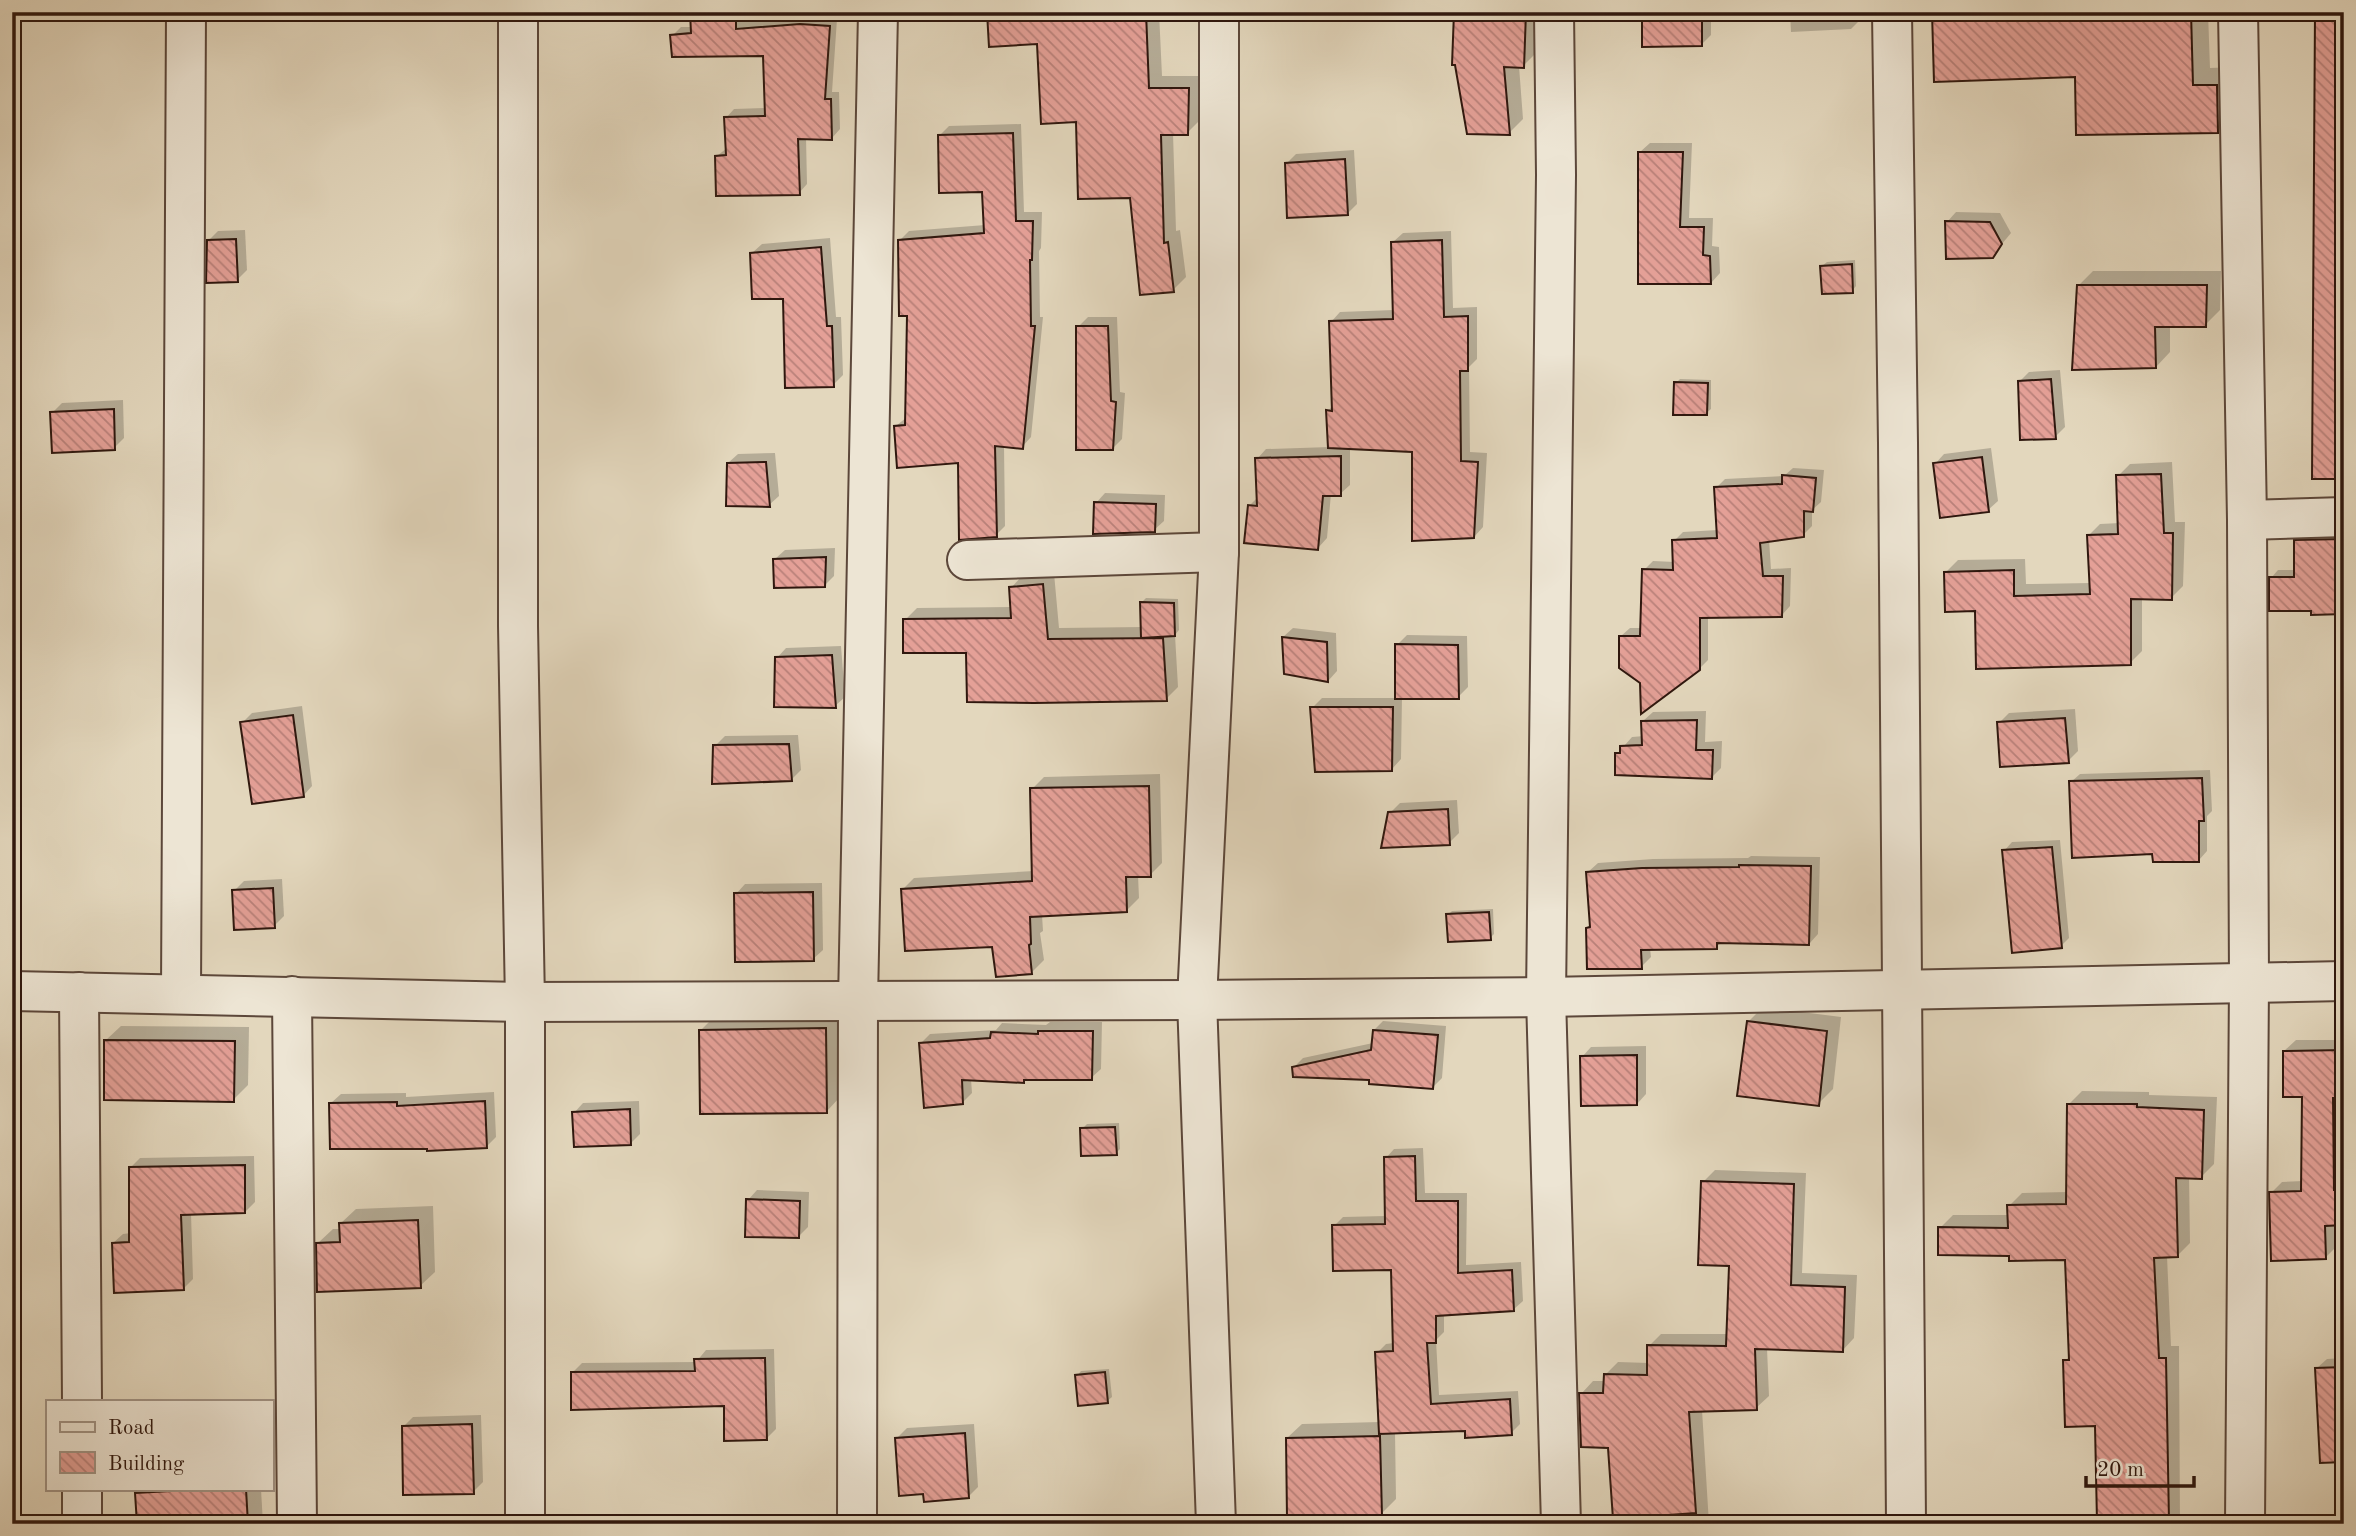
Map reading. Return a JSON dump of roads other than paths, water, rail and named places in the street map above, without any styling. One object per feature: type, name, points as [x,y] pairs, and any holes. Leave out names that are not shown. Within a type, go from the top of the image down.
[{"type":"street","points":[[181,993],[186,12]]},
{"type":"street","points":[[518,12],[518,626],[525,1002],[525,1524]]},
{"type":"street","points":[[857,1524],[858,1001],[878,12]]},
{"type":"street","points":[[1216,1524],[1197,1000],[1219,552],[1219,12]]},
{"type":"street","points":[[1554,12],[1556,175],[1546,997],[1562,1524]]},
{"type":"street","points":[[1892,12],[1906,1524]]},
{"type":"street","points":[[2238,12],[2247,520],[2249,983],[2245,1524]]},
{"type":"street","points":[[2247,520],[2344,517]]},
{"type":"street","points":[[967,560],[1219,552]]},
{"type":"street","points":[[12,991],[525,1002],[1197,1000],[1546,997],[2344,981]]},
{"type":"street","points":[[79,992],[82,1400]]},
{"type":"street","points":[[292,996],[297,1524]]},
{"type":"street","points":[[82,1490],[82,1524]]}]
